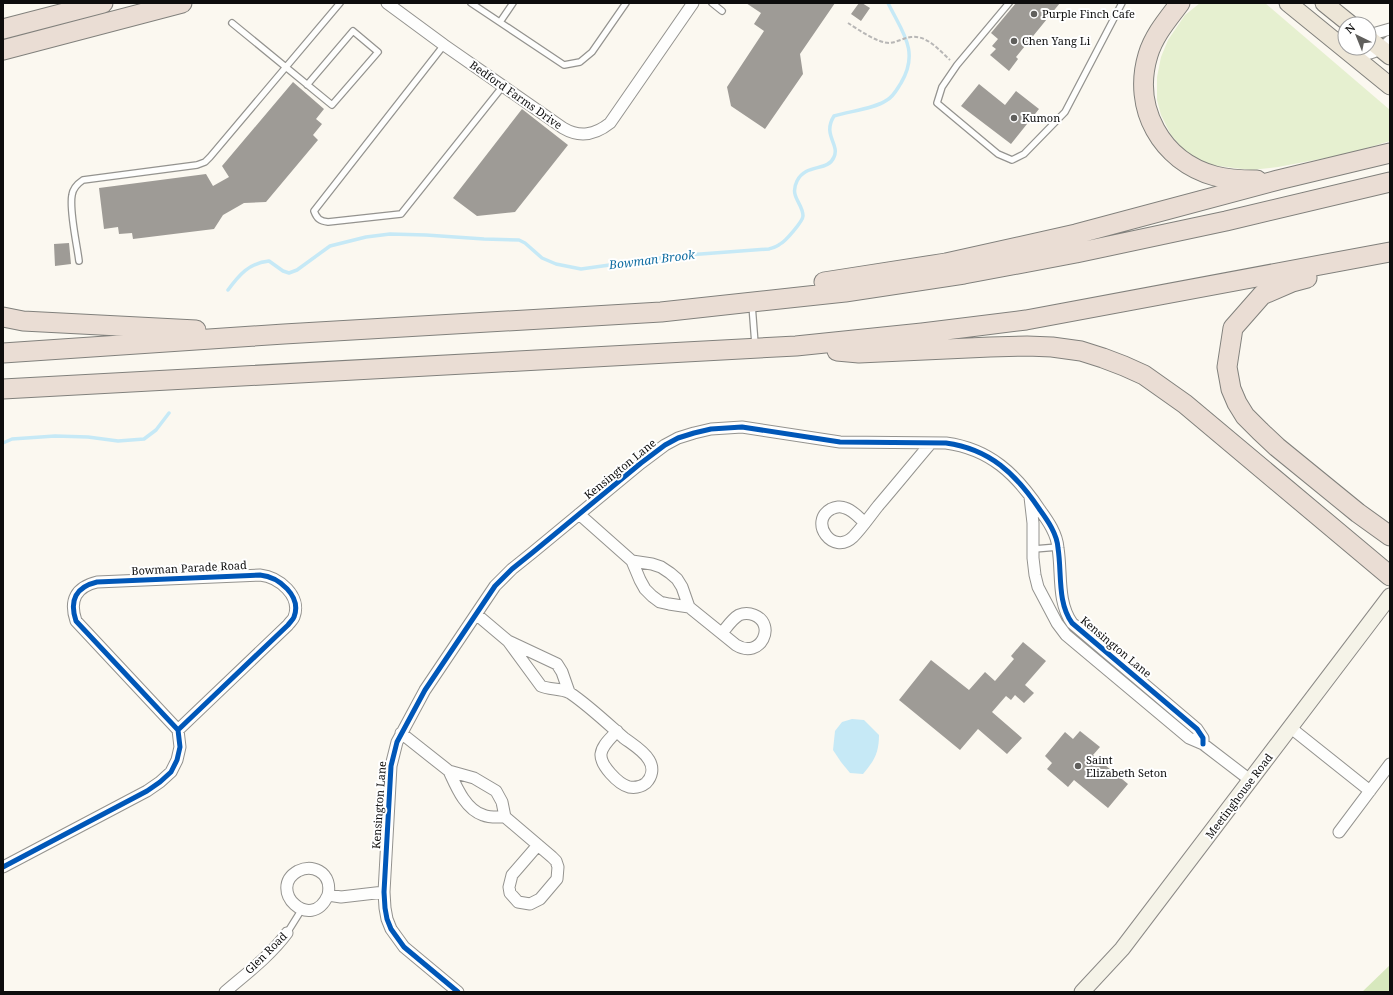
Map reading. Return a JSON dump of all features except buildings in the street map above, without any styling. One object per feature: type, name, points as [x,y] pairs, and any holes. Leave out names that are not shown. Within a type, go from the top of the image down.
[{"type":"highway","points":[[3,29],[103,3]]},
{"type":"highway","points":[[3,50],[182,3]]},
{"type":"highway","points":[[1180,5],[1160,31],[1148,54],[1144,80],[1145,102],[1152,123],[1161,139],[1173,154],[1189,166],[1214,176],[1233,180],[1278,180]]},
{"type":"highway","points":[[661,312],[707,300],[946,263],[1076,234],[1278,180],[1390,153]]},
{"type":"highway","points":[[3,353],[284,334],[661,312],[752,303],[902,284],[1022,264],[1140,240],[1390,182]]},
{"type":"highway","points":[[3,389],[796,346],[922,334],[1026,320],[1390,252]]},
{"type":"highway","points":[[1390,260],[1360,265],[1292,282],[1262,295],[1244,314],[1234,328],[1227,367],[1231,389],[1245,416],[1277,447],[1358,513],[1390,536]]},
{"type":"highway","points":[[3,317],[23,321],[284,334]]},
{"type":"highway","points":[[796,346],[859,353],[1004,346],[1052,347],[1081,351],[1124,366],[1144,375],[1185,404],[1390,576]]},
{"type":"highway","points":[[1358,513],[1390,521]]},
{"type":"main road","points":[[1288,3],[1390,86]]},
{"type":"main road","points":[[1324,3],[1340,16]]},
{"type":"street","name":"Bedford Farms Drive","points":[[387,3],[444,45],[571,133],[588,134],[602,129],[610,122],[693,3]]},
{"type":"street","points":[[1377,33],[1390,29]]},
{"type":"street","points":[[1354,57],[1368,54],[1383,46]]},
{"type":"street","name":"Kensington Lane","points":[[458,992],[404,947],[391,929],[387,919],[384,892],[391,766],[394,750],[401,733],[425,690],[495,586],[512,569],[641,462],[665,445],[678,438],[709,429],[742,427],[840,442],[946,443],[960,445],[988,456],[1011,474],[1030,495],[1053,530],[1058,547],[1061,589],[1068,617],[1077,628],[1194,725],[1200,732],[1204,744]]},
{"type":"street","points":[[865,523],[931,443]]},
{"type":"street","name":"Kensington Lane","points":[[1030,495],[1034,523],[1035,575],[1038,587],[1050,612],[1066,635],[1186,735],[1196,742],[1204,744],[1250,780]]},
{"type":"street","points":[[579,514],[632,561],[645,588],[652,596],[660,602],[689,607]]},
{"type":"street","points":[[632,561],[652,564],[661,567],[670,573],[677,579],[689,607],[722,633]]},
{"type":"street","name":"Bowman Parade Road","points":[[260,575],[269,576],[278,580],[290,592],[294,601],[294,617],[288,625],[178,730],[76,621],[73,606],[78,592],[83,587],[97,582],[260,575]]},
{"type":"street","name":"Meetinghouse Road","points":[[1082,992],[1122,949],[1390,596]]},
{"type":"street","points":[[476,614],[508,641],[541,686],[569,692],[617,731],[646,756],[650,761],[652,772],[647,782],[642,786],[635,788],[623,784],[603,765],[601,754],[602,749],[617,731]]},
{"type":"street","points":[[508,641],[557,664],[562,672],[569,692]]},
{"type":"street","points":[[1291,728],[1370,790]]},
{"type":"street","points":[[3,867],[147,791],[160,782],[171,772],[177,760],[180,747],[178,730]]},
{"type":"street","points":[[401,733],[449,771],[474,778],[496,792],[502,802],[505,817],[538,845],[556,861],[558,873],[556,879],[535,902],[524,904],[518,902],[510,893],[510,881],[512,875],[538,845]]},
{"type":"street","points":[[1339,832],[1390,764]]},
{"type":"street","points":[[449,771],[461,794],[478,813],[489,817],[505,817]]},
{"type":"street","points":[[310,868],[321,873],[328,883],[328,895],[318,908],[310,910],[302,909],[292,903],[287,891],[290,879],[298,871],[310,868]]},
{"type":"street","points":[[328,895],[341,898],[384,892]]},
{"type":"street","name":"Glen Road","points":[[225,992],[270,952],[287,933]]},
{"type":"lane","points":[[79,261],[71,204],[72,194],[76,185],[83,180],[197,165],[204,162],[210,157],[340,3]]},
{"type":"lane","points":[[472,3],[564,66],[580,62],[592,52],[626,3]]},
{"type":"lane","points":[[500,22],[513,3]]},
{"type":"lane","points":[[712,3],[722,12]]},
{"type":"lane","points":[[1008,3],[942,87],[937,103],[998,154],[1012,160],[1024,154],[1065,112],[1122,3]]},
{"type":"lane","points":[[232,23],[307,85],[332,105],[378,52],[353,31],[307,85]]},
{"type":"lane","points":[[444,45],[314,211],[316,216],[321,221],[328,222],[401,214],[503,86]]},
{"type":"lane","points":[[752,303],[756,348]]},
{"type":"lane","points":[[1034,549],[1058,547]]},
{"type":"lane","points":[[1092,657],[1100,647]]},
{"type":"lane","points":[[1186,735],[1194,725]]},
{"type":"lane","name":"Glen Road","points":[[287,933],[302,909]]},
{"type":"path","points":[[848,24],[874,38],[891,43],[912,37],[926,39],[957,66]]},
{"type":"green space","points":[[1200,3],[1265,3],[1390,110],[1390,141],[1347,154],[1278,167],[1251,170],[1202,164],[1185,151],[1171,135],[1161,115],[1157,100],[1157,77],[1161,57],[1168,40],[1185,15]]},
{"type":"green space","points":[[1390,965],[1390,992],[1362,992]]},
{"type":"water","points":[[852,719],[864,720],[879,735],[877,752],[863,774],[850,773],[833,750],[835,731],[842,722]]},
{"type":"waterway","name":"Bowman Brook","points":[[228,290],[236,279],[256,264],[269,261],[283,271],[289,273],[297,270],[330,246],[366,237],[390,234],[519,240],[525,243],[542,258],[556,264],[581,269],[674,256],[769,249],[776,247],[797,227],[803,216],[801,207],[795,196],[797,181],[801,175],[811,169],[827,165],[834,157],[835,148],[830,134],[831,123],[834,116],[869,108],[882,103],[892,96],[901,83],[909,61],[909,51],[907,42],[888,3]]},
{"type":"waterway","points":[[3,443],[12,439],[55,436],[88,437],[118,441],[144,439],[156,430],[169,413]]},
{"type":"cycle path","points":[[458,992],[404,947],[391,929],[387,919],[384,892],[391,766],[397,742],[425,690],[495,586],[512,569],[641,463],[665,445],[678,438],[711,429],[742,427],[840,442],[946,443],[962,446],[989,457],[1000,465],[1021,485],[1052,528],[1057,543],[1062,597],[1067,615],[1072,623],[1197,729],[1203,738],[1203,744]]},
{"type":"cycle path","points":[[3,867],[147,791],[171,772],[177,760],[180,747],[178,730],[76,621],[73,607],[79,591],[84,587],[97,582],[260,575],[274,579],[292,595],[296,609],[293,619],[178,730]]},
{"type":"place","name":"Purple Finch Cafe","points":[[1034,14]]},
{"type":"place","name":"Chen Yang Li","points":[[1014,41]]},
{"type":"place","name":"Kumon","points":[[1014,118]]},
{"type":"place","name":"Saint Elizabeth Seton","points":[[1078,766]]}]
